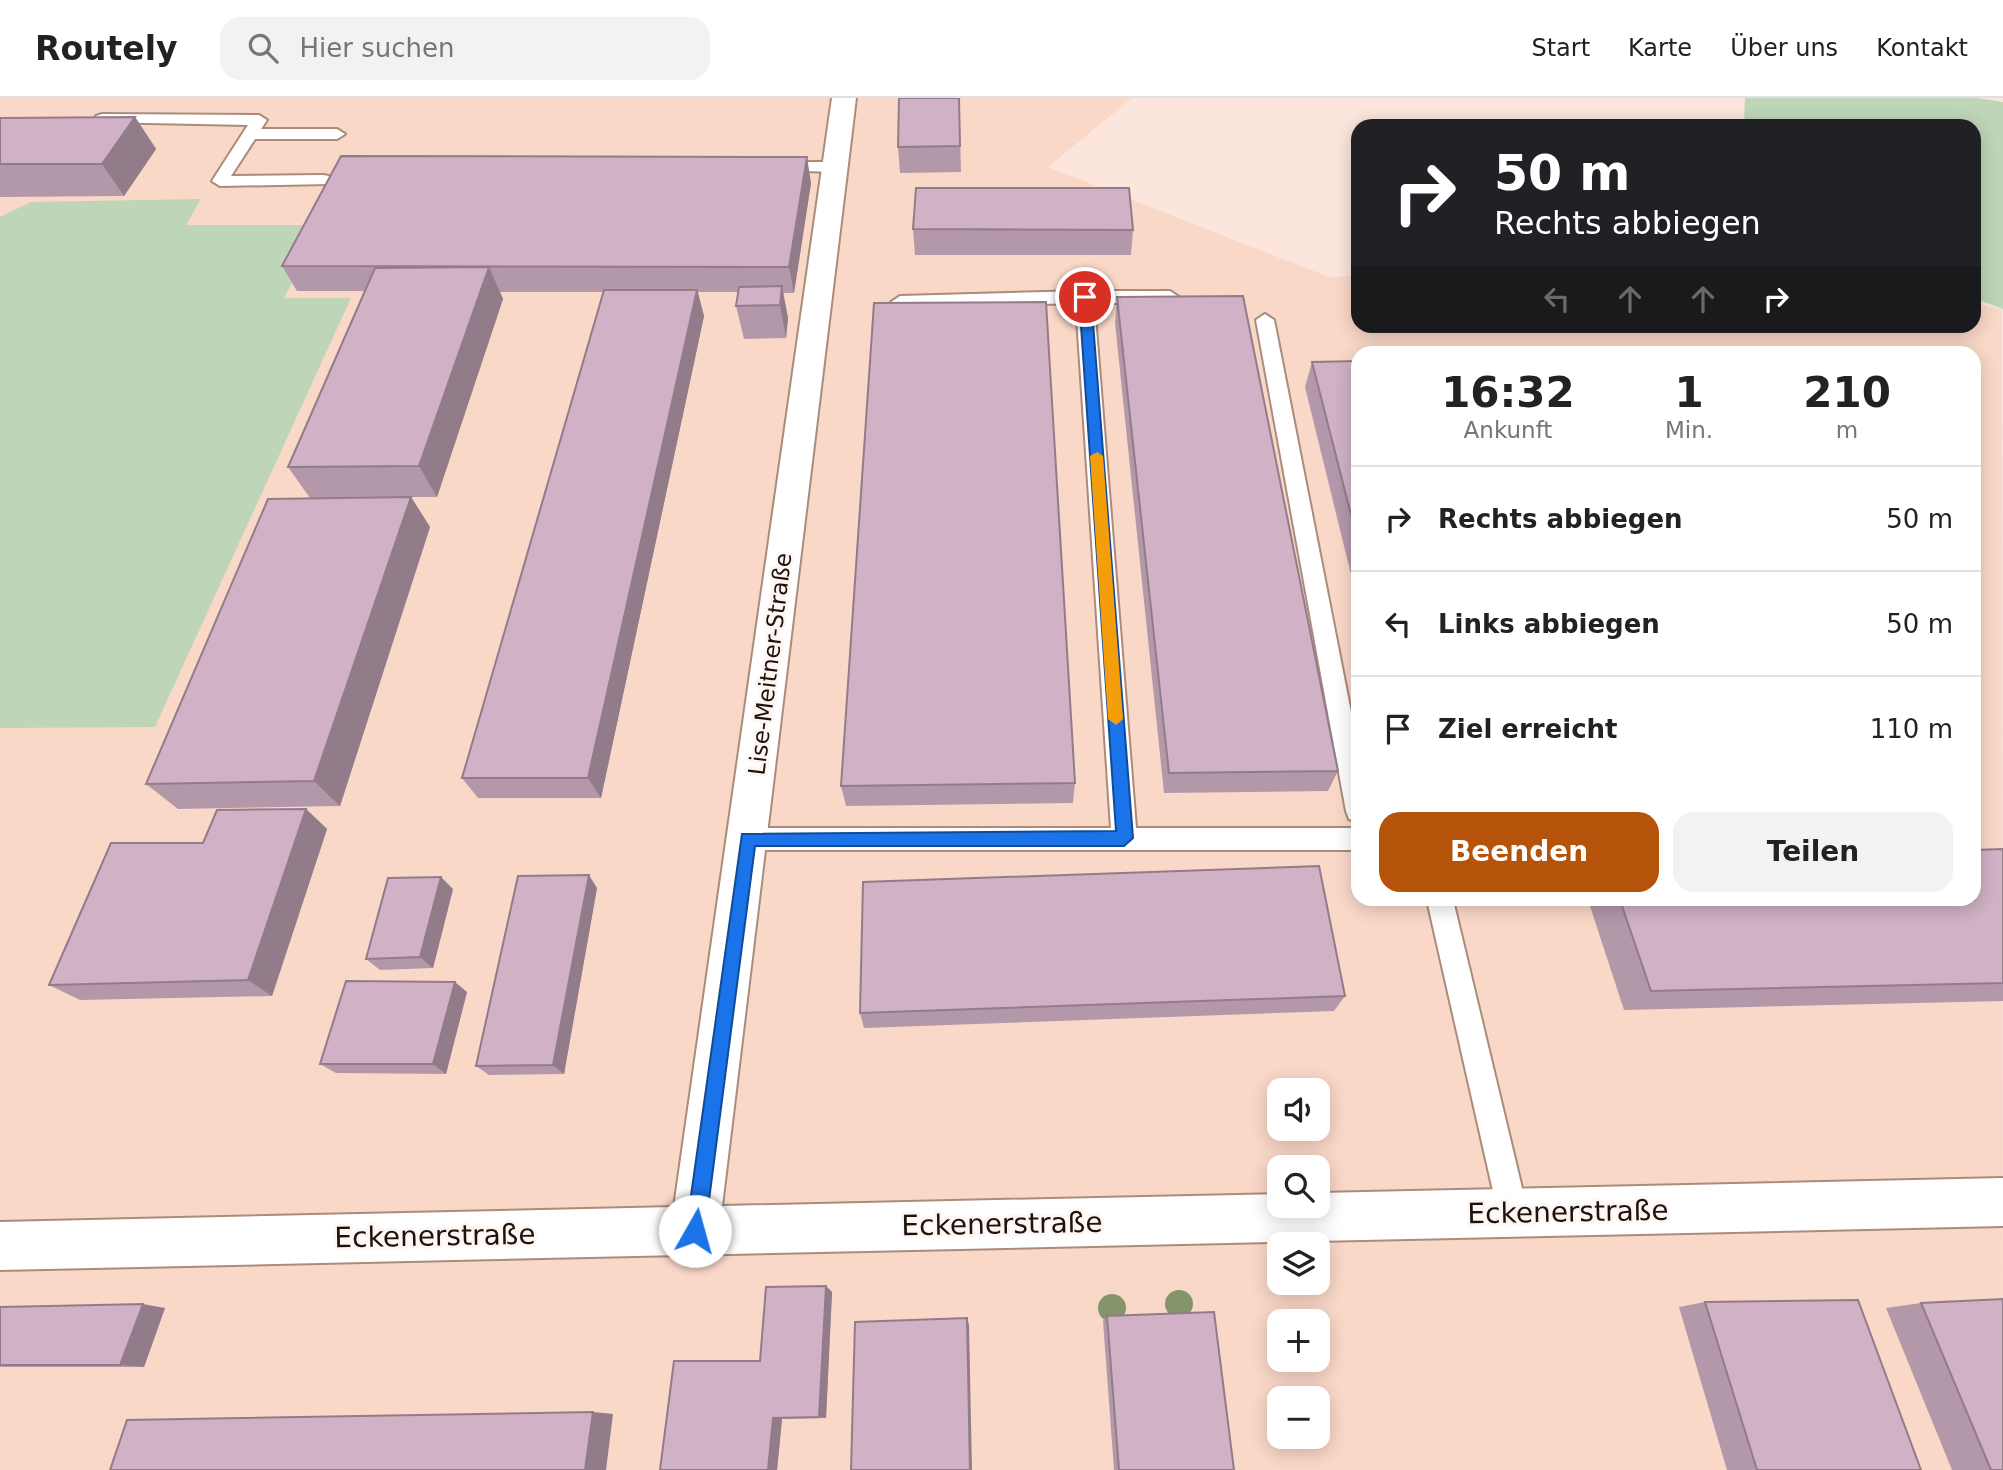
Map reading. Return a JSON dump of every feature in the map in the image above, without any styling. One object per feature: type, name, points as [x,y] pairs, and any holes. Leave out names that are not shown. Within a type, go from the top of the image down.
[{"type":"street","name":"Lise-Meitner-Straße","points":[[695,1231],[845,98]]},
{"type":"street","name":"Eckenerstraße","points":[[0,1246],[2003,1202]]},
{"type":"lane","points":[[79,119],[259,120],[220,181],[323,180]]},
{"type":"lane","points":[[251,134],[337,134]]},
{"type":"lane","points":[[754,167],[835,167]]},
{"type":"lane","points":[[1085,297],[1124,838]]},
{"type":"lane","points":[[900,302],[1170,297]]},
{"type":"lane","points":[[1265,320],[1351,774]]},
{"type":"lane","points":[[747,839],[1351,839]]},
{"type":"lane","points":[[1441,906],[1513,1213]]},
{"type":"shaded area","points":[[0,98],[1132,98],[1048,167],[1329,277],[1351,276],[1351,333],[1981,333],[1981,305],[2002,309],[2003,1470],[0,1470]]},
{"type":"green space","points":[[1745,98],[1977,98],[2003,102],[2003,309],[1981,301],[1981,119],[1744,119]]},
{"type":"green space","points":[[201,199],[186,225],[322,225],[284,298],[351,298],[155,727],[0,728],[0,217],[31,202]]},
{"type":"building","points":[[899,98],[959,98],[960,146],[898,147]]},
{"type":"building","points":[[135,117],[102,164],[0,164],[0,118]]},
{"type":"building","points":[[341,156],[807,157],[789,267],[282,266]]},
{"type":"building","points":[[916,188],[1129,188],[1133,230],[913,229]]},
{"type":"building","points":[[489,267],[419,466],[288,467],[375,268]]},
{"type":"building","points":[[782,286],[780,305],[736,306],[739,287]]},
{"type":"building","points":[[604,290],[697,290],[588,778],[462,778]]},
{"type":"building","points":[[1243,296],[1338,771],[1169,773],[1117,297]]},
{"type":"building","points":[[1046,302],[1075,783],[841,786],[874,303]]},
{"type":"building","points":[[1351,361],[1351,515],[1312,362]]},
{"type":"building","points":[[411,497],[314,781],[146,784],[268,499]]},
{"type":"building","points":[[306,809],[248,980],[49,985],[111,843],[203,843],[217,810]]},
{"type":"building","points":[[2003,849],[2003,983],[1651,991],[1622,906],[1981,906],[1981,850]]},
{"type":"building","points":[[1319,866],[1345,996],[860,1013],[863,882]]},
{"type":"building","points":[[589,875],[553,1065],[476,1066],[518,876]]},
{"type":"building","points":[[441,877],[420,957],[366,959],[388,878]]},
{"type":"building","points":[[346,981],[455,982],[433,1064],[320,1064]]},
{"type":"building","points":[[826,1286],[819,1417],[773,1418],[768,1470],[660,1470],[674,1361],[760,1361],[766,1287]]},
{"type":"building","points":[[2003,1299],[2003,1470],[1991,1470],[1921,1303]]},
{"type":"building","points":[[1858,1300],[1921,1470],[1757,1470],[1705,1302]]},
{"type":"building","points":[[143,1304],[120,1365],[0,1365],[0,1307]]},
{"type":"building","points":[[1214,1312],[1234,1470],[1119,1470],[1107,1316]]},
{"type":"building","points":[[967,1318],[970,1470],[851,1470],[855,1322]]},
{"type":"building","points":[[593,1412],[585,1470],[110,1470],[127,1420]]},
{"type":"slow traffic","points":[[1097,456],[1116,719]]},
{"type":"route","points":[[695,1231],[747,839],[1124,838],[1085,297]]}]
